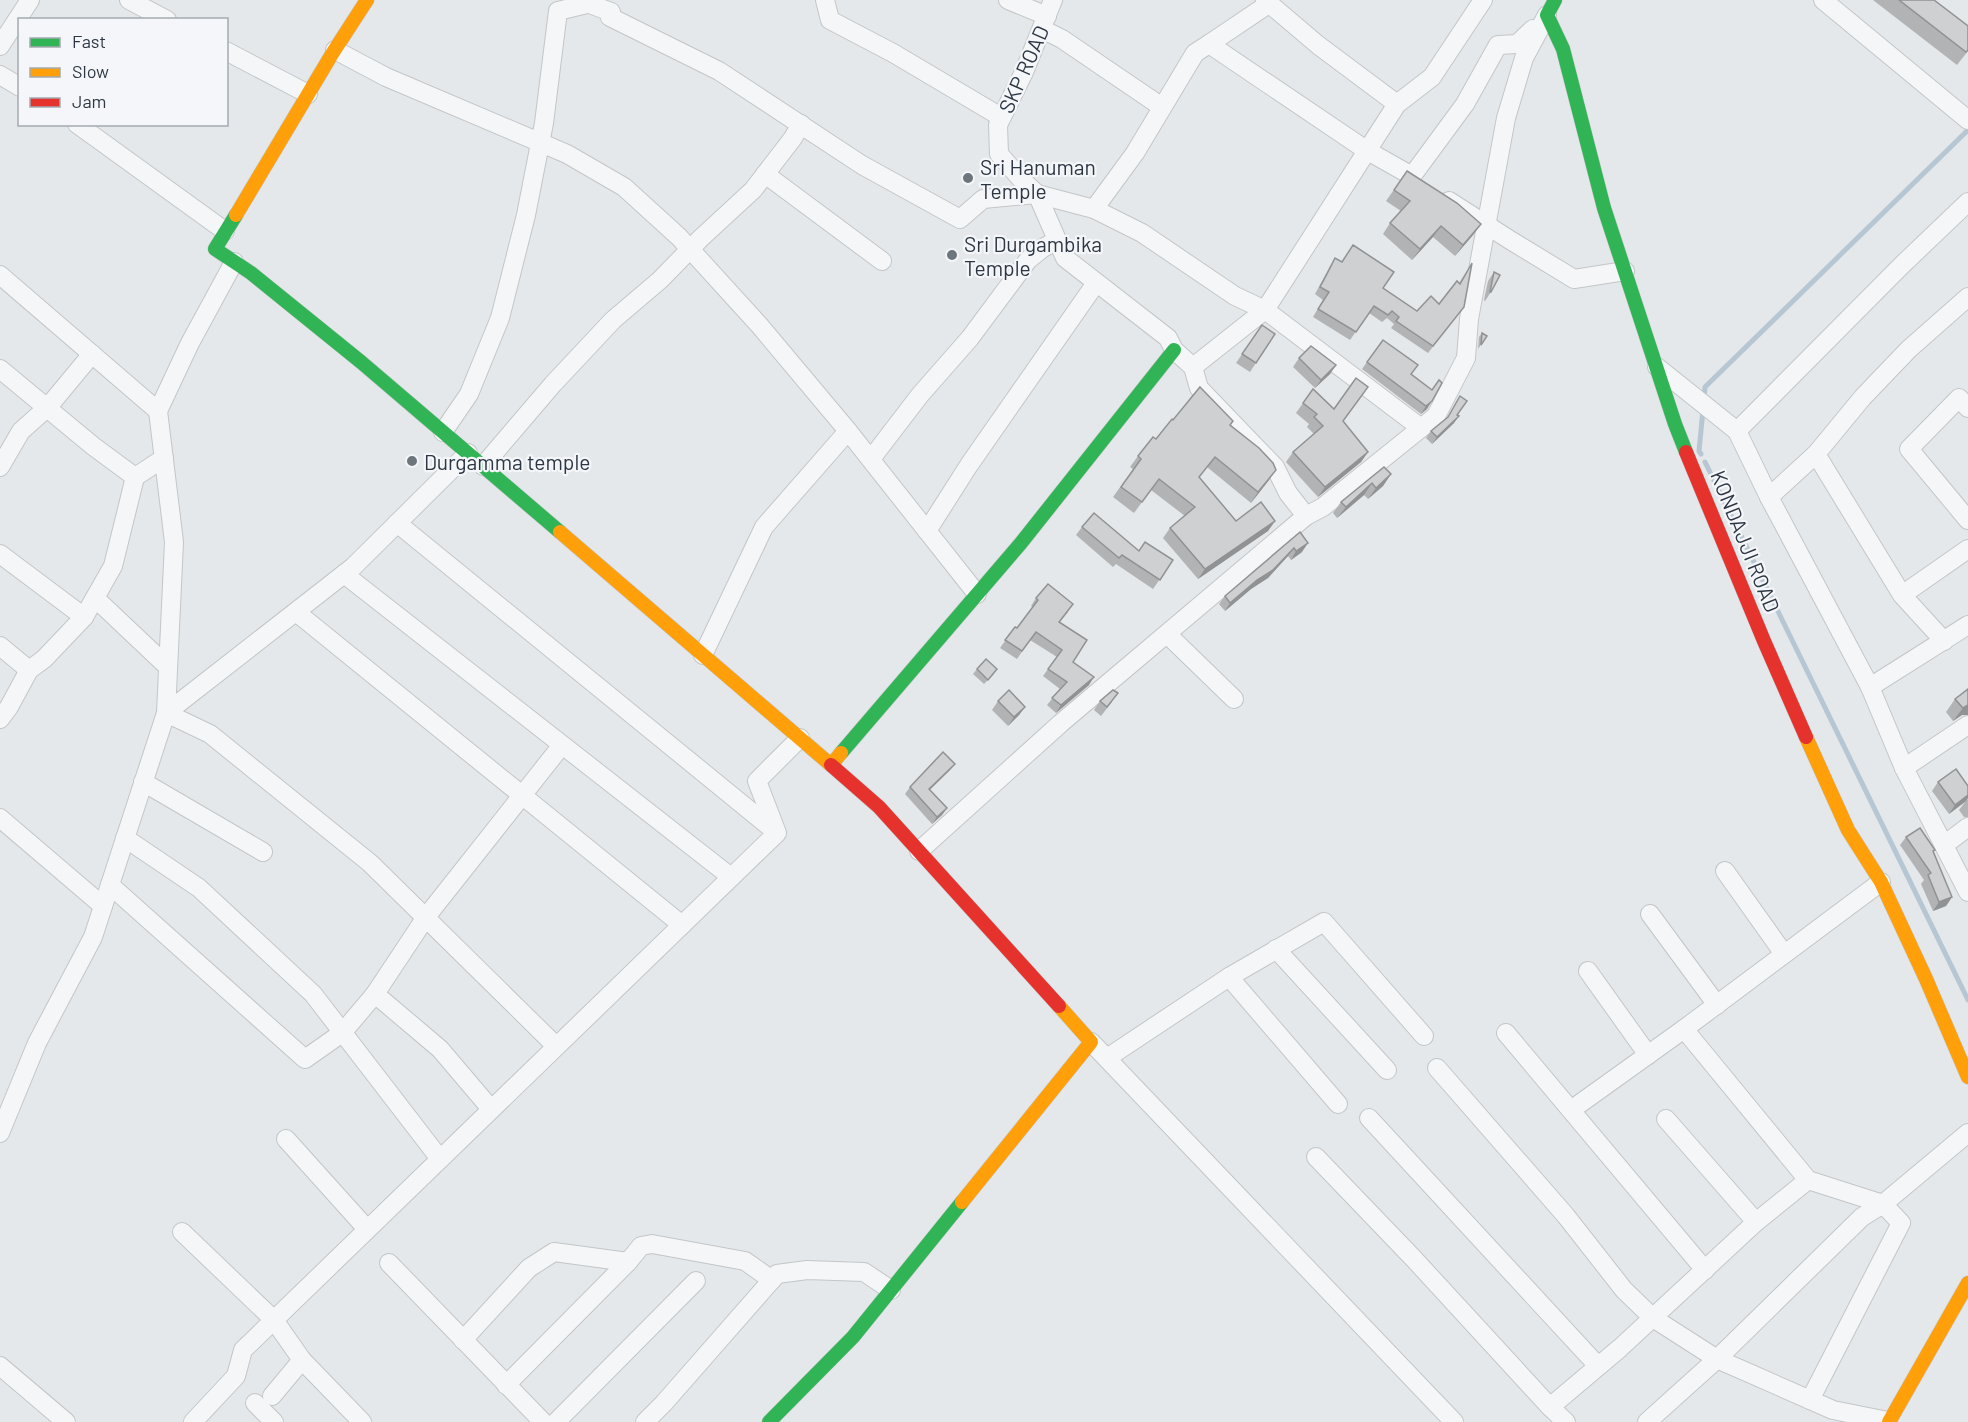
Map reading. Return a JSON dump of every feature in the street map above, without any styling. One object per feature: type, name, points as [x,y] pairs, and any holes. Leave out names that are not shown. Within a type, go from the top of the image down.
[{"type":"street","points":[[18,18],[30,0]]},
{"type":"street","points":[[129,0],[163,18]]},
{"type":"street","points":[[826,0],[830,20],[893,53],[1001,117]]},
{"type":"street","points":[[1008,0],[1047,15],[1062,39],[1162,107]]},
{"type":"street","points":[[1193,367],[1265,310],[1397,104],[1432,77],[1484,0]]},
{"type":"street","points":[[1823,0],[1967,120]]},
{"type":"street","points":[[363,2],[214,249],[251,273],[361,362],[879,807],[1091,1042],[1454,1422]]},
{"type":"street","points":[[443,432],[469,394],[500,318],[540,142],[558,11],[583,2],[615,6],[610,17],[719,71],[862,165],[960,219],[983,199],[1037,194],[1094,209],[1142,233],[1235,296],[1265,310],[1421,428]]},
{"type":"street","points":[[1094,209],[1135,153],[1195,52],[1267,2],[1318,45],[1397,104]]},
{"type":"street","points":[[1412,176],[1465,104],[1498,45],[1517,44],[1551,8]]},
{"type":"street","points":[[919,851],[1061,723],[1306,516],[1323,507],[1436,416],[1466,358],[1470,319],[1509,108],[1524,58],[1551,8]]},
{"type":"street","name":"KONDAJJI ROAD","points":[[1551,8],[1604,208],[1676,424],[1773,662],[1848,830],[1881,882],[1968,1077]]},
{"type":"street","name":"SKP ROAD","points":[[1037,194],[999,154],[998,125],[1024,72],[1047,15]]},
{"type":"street","points":[[0,46],[18,18]]},
{"type":"street","points":[[1209,44],[1366,150],[1412,176],[1487,226],[1574,279],[1625,271]]},
{"type":"street","points":[[334,50],[386,77],[567,154],[624,186],[680,237],[760,326],[871,459],[977,594]]},
{"type":"street","points":[[228,52],[308,94]]},
{"type":"street","points":[[0,75],[18,86]]},
{"type":"street","points":[[483,465],[546,392],[613,320],[660,280],[753,190],[801,124]]},
{"type":"street","points":[[80,126],[225,231]]},
{"type":"street","points":[[765,174],[882,261]]},
{"type":"street","points":[[1037,194],[1065,258],[1168,338],[1174,350],[1193,367],[1199,388],[1275,467],[1288,493],[1306,516]]},
{"type":"street","points":[[1737,431],[1902,265],[1965,209]]},
{"type":"street","points":[[871,459],[921,395],[970,338],[1028,260],[1058,240]]},
{"type":"street","points":[[0,1133],[37,1043],[93,937],[166,713],[174,542],[158,411],[190,343],[234,262]]},
{"type":"street","points":[[0,275],[158,411]]},
{"type":"street","points":[[927,531],[969,465],[1095,283]]},
{"type":"street","points":[[1769,497],[1816,454],[1863,397],[1908,350],[1966,305]]},
{"type":"street","points":[[831,765],[1021,543],[1174,350]]},
{"type":"street","points":[[0,467],[21,431],[48,407],[92,354]]},
{"type":"street","points":[[1657,367],[1737,431],[1769,497],[1870,687],[1904,768],[1968,892]]},
{"type":"street","points":[[0,369],[93,446],[135,477]]},
{"type":"street","points":[[1965,398],[1909,449],[1968,520]]},
{"type":"street","points":[[703,655],[764,527],[848,431]]},
{"type":"street","points":[[166,713],[344,574],[468,453]]},
{"type":"street","points":[[1816,454],[1902,595],[1944,641]]},
{"type":"street","points":[[0,719],[29,670],[84,617],[113,566],[135,477],[164,458]]},
{"type":"street","points":[[397,523],[777,833]]},
{"type":"street","points":[[1902,595],[1968,549]]},
{"type":"street","points":[[0,554],[84,617]]},
{"type":"street","points":[[344,574],[731,878]]},
{"type":"street","points":[[95,598],[168,667]]},
{"type":"street","points":[[296,612],[682,925]]},
{"type":"street","points":[[1870,687],[1968,625]]},
{"type":"street","points":[[1167,634],[1234,699]]},
{"type":"street","points":[[0,646],[29,670]]},
{"type":"street","points":[[166,713],[210,734],[370,863],[556,1046]]},
{"type":"street","points":[[1904,768],[1968,725]]},
{"type":"street","points":[[777,833],[757,781],[800,738]]},
{"type":"street","points":[[110,885],[305,1059],[342,1033],[375,994],[426,917],[562,745]]},
{"type":"street","points":[[143,782],[263,852]]},
{"type":"street","points":[[0,818],[103,906]]},
{"type":"street","points":[[1944,845],[1968,827]]},
{"type":"street","points":[[193,1422],[236,1376],[243,1350],[777,833]]},
{"type":"street","points":[[125,838],[199,888],[313,994],[440,1159]]},
{"type":"street","points":[[1725,871],[1785,954]]},
{"type":"street","points":[[1570,1110],[1717,1005],[1881,882]]},
{"type":"street","points":[[1650,914],[1717,1005]]},
{"type":"street","points":[[1107,1058],[1229,977],[1324,922],[1424,1036]]},
{"type":"street","points":[[1276,949],[1387,1070]]},
{"type":"street","points":[[1588,971],[1648,1055]]},
{"type":"street","points":[[1229,977],[1338,1104]]},
{"type":"street","points":[[375,994],[440,1049],[491,1109]]},
{"type":"street","points":[[1684,1029],[1808,1179],[1883,1204],[1901,1223],[1810,1400]]},
{"type":"street","points":[[1506,1034],[1705,1270]]},
{"type":"street","points":[[769,1422],[853,1337],[1091,1042]]},
{"type":"street","points":[[1437,1068],[1566,1216],[1624,1290],[1653,1318],[1717,1359],[1833,1410],[1889,1422],[1968,1283]]},
{"type":"street","points":[[1369,1118],[1598,1366]]},
{"type":"street","points":[[1666,1119],[1756,1222]]},
{"type":"street","points":[[1647,1422],[1717,1359],[1862,1217],[1883,1204],[1968,1133]]},
{"type":"street","points":[[286,1139],[367,1229]]},
{"type":"street","points":[[1316,1157],[1566,1422]]},
{"type":"street","points":[[1551,1407],[1620,1348],[1756,1222],[1808,1179]]},
{"type":"street","points":[[182,1232],[274,1320],[302,1360],[362,1422]]},
{"type":"street","points":[[506,1385],[628,1262],[641,1246],[652,1245],[745,1262],[772,1280]]},
{"type":"street","points":[[463,1340],[529,1268],[554,1252],[628,1262]]},
{"type":"street","points":[[389,1263],[543,1422]]},
{"type":"street","points":[[645,1422],[777,1274],[807,1270],[864,1272],[891,1290]]},
{"type":"street","points":[[556,1422],[696,1281]]},
{"type":"street","points":[[272,1396],[302,1360]]},
{"type":"street","points":[[0,1366],[66,1422]]},
{"type":"street","points":[[255,1403],[274,1422]]},
{"type":"building","points":[[1899,0],[1934,0],[1968,26],[1968,50],[1966,52]]},
{"type":"building","points":[[1407,171],[1457,203],[1481,224],[1463,245],[1441,226],[1420,249],[1390,223],[1410,201],[1394,190]]},
{"type":"building","points":[[1353,245],[1394,272],[1383,288],[1417,311],[1431,296],[1439,304],[1457,281],[1460,284],[1472,263],[1464,307],[1433,346],[1396,321],[1399,317],[1392,311],[1388,315],[1374,306],[1356,332],[1318,309],[1329,292],[1320,287],[1335,258],[1342,262]]},
{"type":"building","points":[[1494,272],[1500,275],[1490,292]]},
{"type":"building","points":[[1262,325],[1275,334],[1256,363],[1242,354]]},
{"type":"building","points":[[1482,333],[1487,336],[1481,345]]},
{"type":"building","points":[[1383,340],[1418,365],[1411,374],[1432,390],[1439,380],[1442,383],[1432,401],[1426,406],[1367,362]]},
{"type":"building","points":[[1311,346],[1336,365],[1321,380],[1299,358]]},
{"type":"building","points":[[1356,378],[1368,387],[1343,421],[1368,452],[1325,487],[1293,452],[1323,426],[1314,417],[1317,414],[1303,403],[1313,389],[1334,409]]},
{"type":"building","points":[[1200,387],[1233,421],[1230,425],[1259,448],[1273,463],[1276,470],[1258,492],[1215,457],[1199,477],[1236,521],[1261,502],[1275,521],[1205,569],[1170,528],[1195,507],[1159,479],[1142,502],[1121,487],[1141,459],[1138,456],[1153,437],[1156,439]]},
{"type":"building","points":[[1460,396],[1467,401],[1457,415],[1459,416],[1437,437],[1431,431],[1448,417]]},
{"type":"building","points":[[1384,467],[1391,474],[1376,488],[1372,483],[1346,507],[1341,502]]},
{"type":"building","points":[[1094,513],[1139,551],[1145,542],[1173,560],[1160,580],[1122,555],[1119,558],[1082,527]]},
{"type":"building","points":[[1300,532],[1308,543],[1296,551],[1294,548],[1273,570],[1257,580],[1230,603],[1225,596]]},
{"type":"building","points":[[1048,584],[1073,604],[1059,622],[1087,640],[1073,662],[1094,677],[1061,705],[1052,698],[1067,682],[1048,669],[1062,650],[1036,632],[1022,651],[1005,640],[1015,627],[1017,628]]},
{"type":"building","points":[[986,659],[997,669],[988,680],[977,669]]},
{"type":"building","points":[[1968,689],[1968,705],[1963,708],[1955,699]]},
{"type":"building","points":[[1009,690],[1025,707],[1014,717],[998,701]]},
{"type":"building","points":[[1113,690],[1118,693],[1107,707],[1100,701]]},
{"type":"building","points":[[943,752],[955,764],[929,789],[947,808],[937,817],[910,787]]},
{"type":"building","points":[[1956,769],[1968,786],[1968,795],[1955,805],[1938,782]]},
{"type":"building","points":[[1920,828],[1935,850],[1933,851],[1952,897],[1939,902],[1928,875],[1931,873],[1906,837]]},
{"type":"waterway","points":[[1704,400],[1705,387],[1968,130]]},
{"type":"waterway","points":[[1701,454],[1699,451],[1703,410]]},
{"type":"waterway","points":[[1705,462],[1968,1000]]},
{"type":"traffic: fast","points":[[1555,0],[1547,15],[1563,49],[1604,208],[1686,452]]},
{"type":"traffic: fast","points":[[236,215],[215,249],[251,273],[361,362],[560,532]]},
{"type":"traffic: fast","points":[[841,753],[1021,543],[1174,350]]},
{"type":"traffic: fast","points":[[769,1422],[853,1337],[962,1202]]},
{"type":"traffic: slow","points":[[236,215],[367,0]]},
{"type":"traffic: slow","points":[[560,532],[831,765],[841,753]]},
{"type":"traffic: slow","points":[[1806,737],[1848,830],[1881,882],[1968,1077]]},
{"type":"traffic: slow","points":[[962,1202],[1091,1042],[1059,1006]]},
{"type":"traffic: slow","points":[[1889,1422],[1968,1283]]},
{"type":"traffic: jam","points":[[1686,452],[1806,737]]},
{"type":"traffic: jam","points":[[831,765],[879,807],[1059,1006]]},
{"type":"place","name":"Sri Hanuman Temple","points":[[968,178]]},
{"type":"place","name":"Sri Durgambika Temple","points":[[952,255]]},
{"type":"place","name":"Durgamma temple","points":[[412,461]]}]
